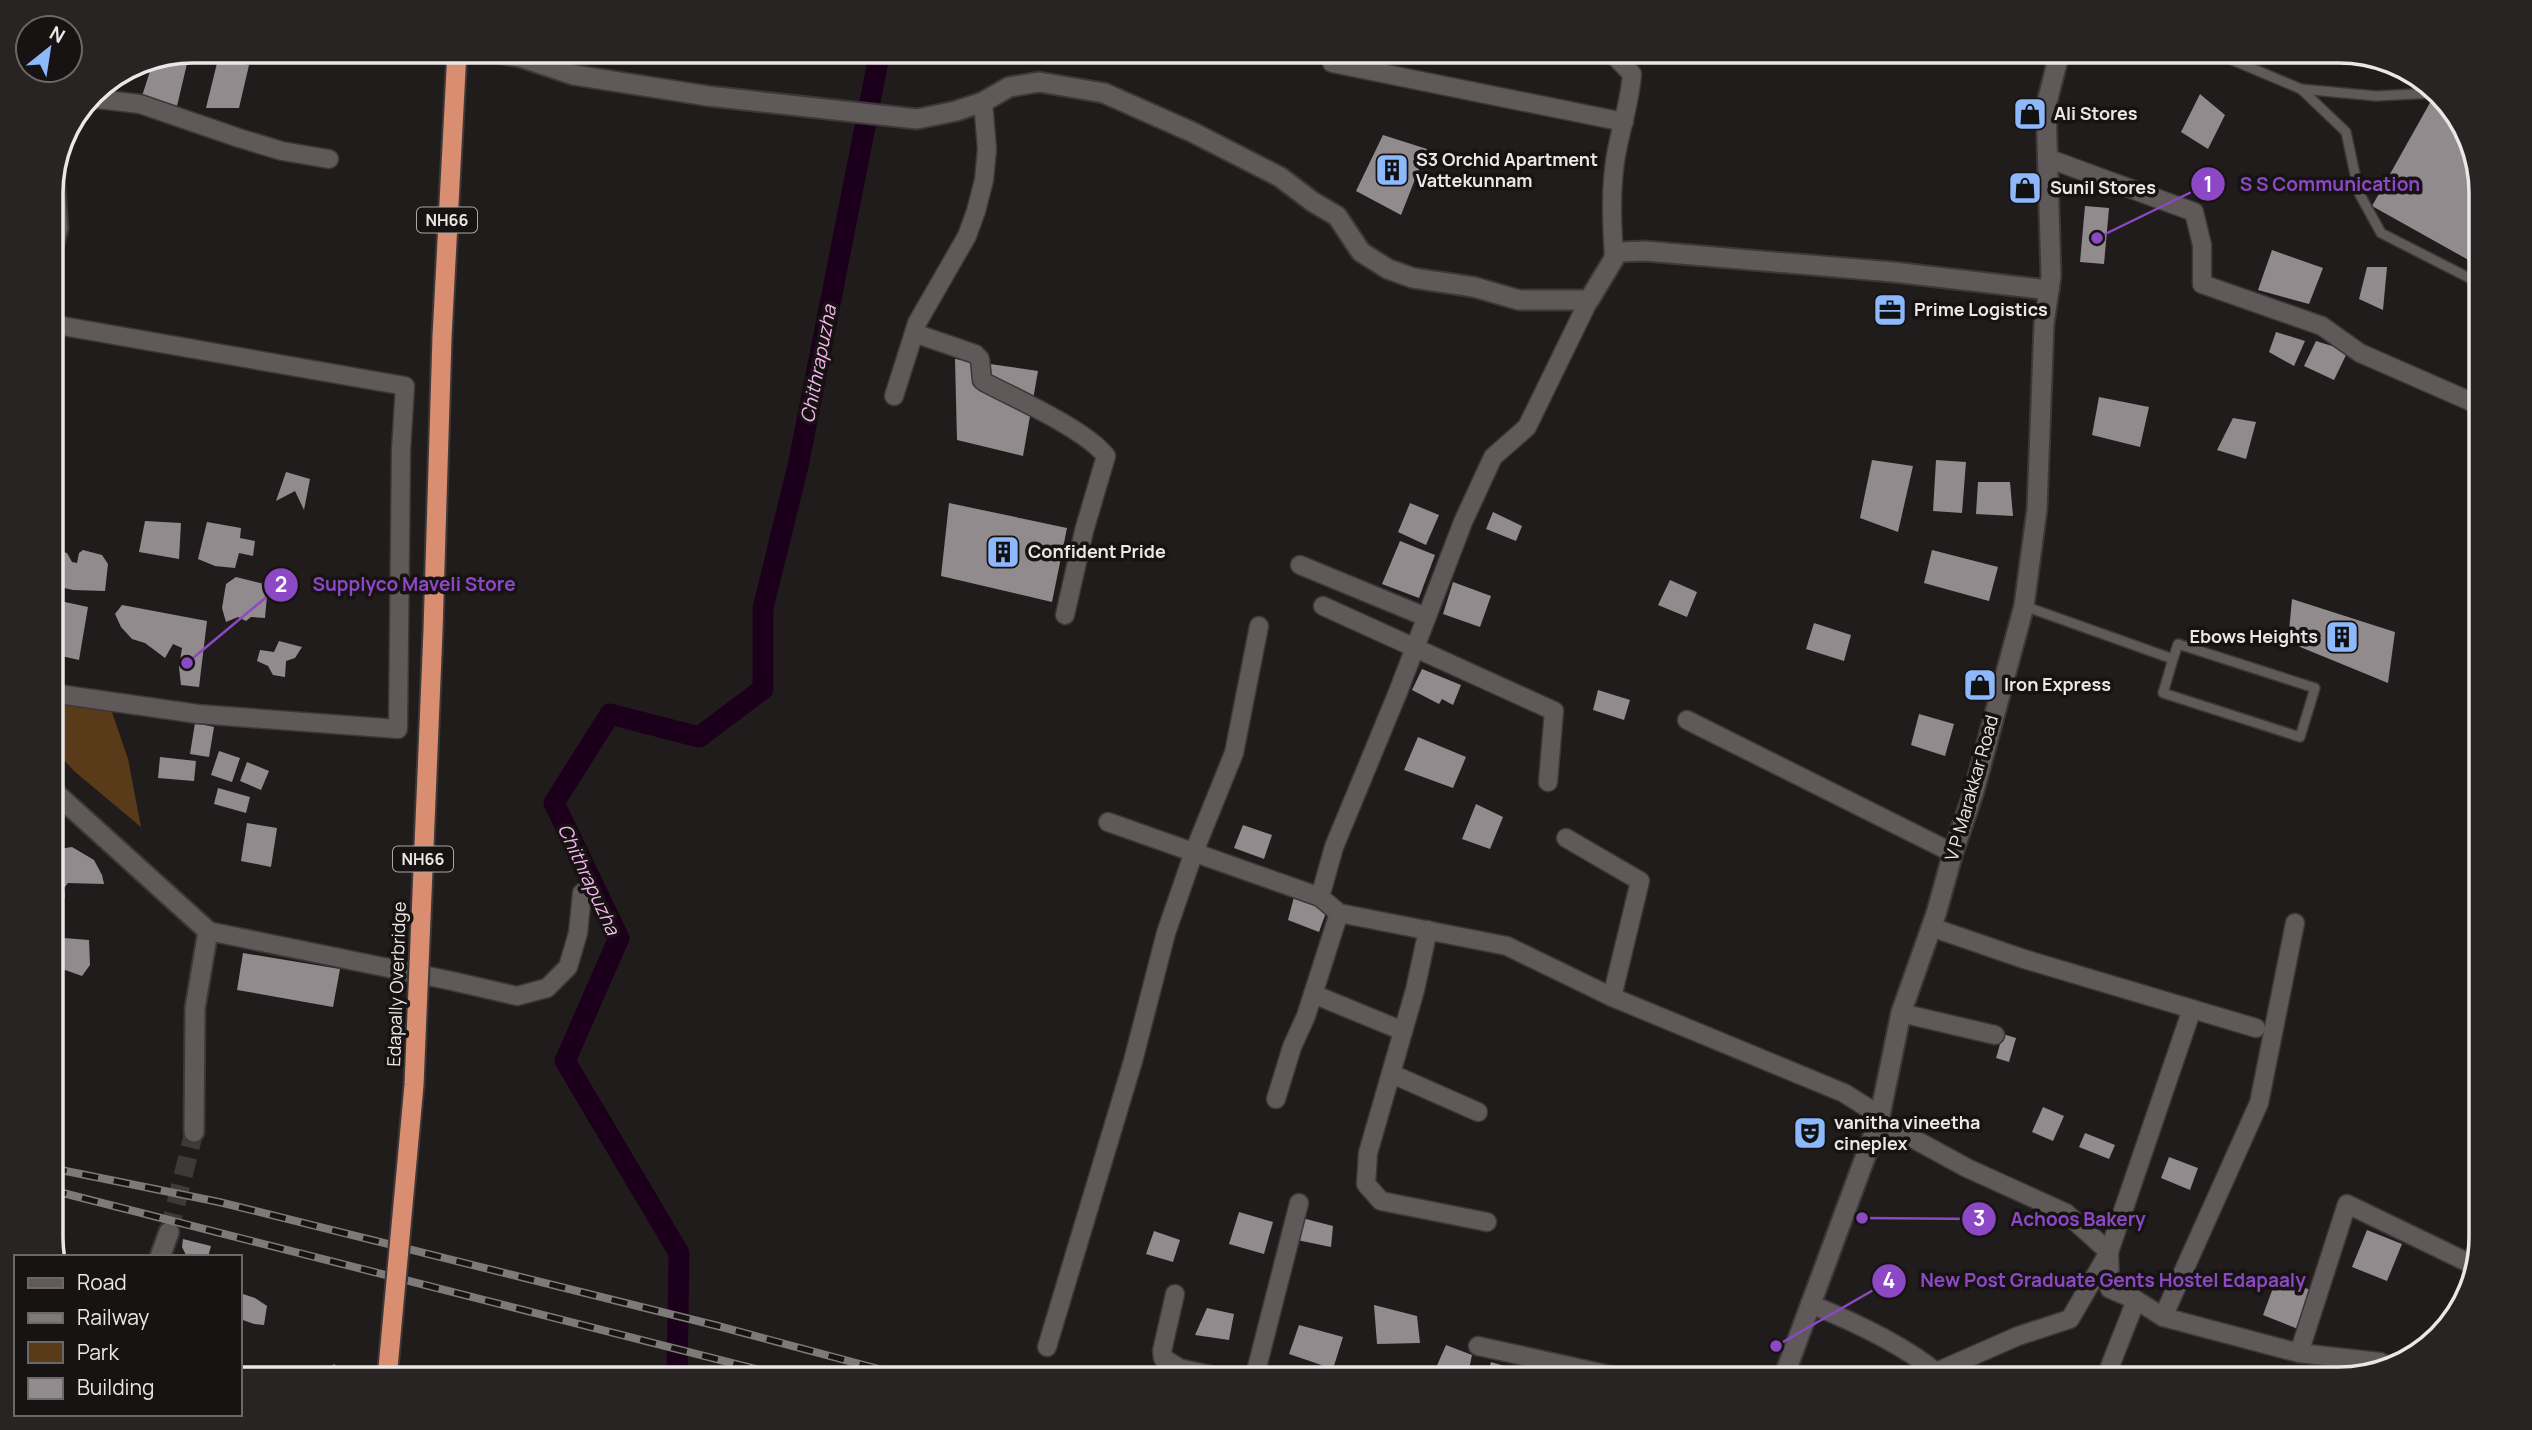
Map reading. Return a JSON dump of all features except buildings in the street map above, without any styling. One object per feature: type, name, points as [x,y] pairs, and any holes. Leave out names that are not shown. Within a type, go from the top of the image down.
[{"type":"highway","name":"Edapally Overbridge","points":[[388,1367],[414,1085],[442,337],[456,63]]},
{"type":"street","points":[[538,63],[574,75],[708,96],[917,119],[956,111],[983,102],[1009,87],[1038,82],[1104,93],[1192,132],[1280,177],[1337,216],[1361,252],[1388,269],[1413,278],[1474,286],[1519,300],[1589,300]]},
{"type":"street","points":[[1332,63],[1624,122]]},
{"type":"street","points":[[1614,259],[1611,196],[1616,154],[1630,98],[1632,74],[1621,63]]},
{"type":"street","name":"V P Marakkar Road","points":[[1790,1367],[1810,1304],[1879,1120],[1901,1013],[1974,791],[2024,606],[2037,509],[2044,324],[2051,276],[2046,106],[2057,63]]},
{"type":"street","points":[[102,100],[140,104],[261,145],[329,159]]},
{"type":"street","points":[[894,396],[917,323],[967,236],[976,211],[984,180],[987,149],[983,102]]},
{"type":"street","points":[[2048,158],[2193,212],[2202,245],[2202,284],[2322,326],[2360,353],[2469,401]]},
{"type":"street","points":[[1320,897],[1334,848],[1463,522],[1493,457],[1527,427],[1589,300],[1618,252],[1645,251],[1893,272],[2049,290]]},
{"type":"street","points":[[63,326],[405,386],[401,450],[398,729],[198,714],[63,695]]},
{"type":"street","points":[[915,333],[975,355],[980,359],[982,380],[1054,418],[1099,447],[1106,456],[1084,531],[1065,615]]},
{"type":"street","points":[[1300,565],[1426,617]]},
{"type":"street","points":[[1323,606],[1554,711],[1548,782]]},
{"type":"street","points":[[1047,1348],[1133,1062],[1166,933],[1194,852],[1234,753],[1259,626]]},
{"type":"street","points":[[1687,720],[1953,853]]},
{"type":"street","points":[[63,800],[208,931],[517,996],[547,988],[568,967],[578,933],[582,893]]},
{"type":"street","points":[[1108,822],[1320,897],[1339,913],[1507,946],[1612,997],[1844,1093],[1868,1108],[1879,1120],[1967,1168],[2066,1213],[2109,1252],[2110,1289],[2136,1300],[2163,1317],[2299,1353],[2376,1362]]},
{"type":"street","points":[[1566,838],[1640,881],[1612,997]]},
{"type":"street","points":[[1276,1099],[1339,913]]},
{"type":"street","points":[[2163,1317],[2259,1103],[2295,923]]},
{"type":"street","points":[[1931,928],[2024,959],[2256,1028]]},
{"type":"street","points":[[1428,930],[1392,1074],[1368,1153],[1366,1184],[1381,1202],[1488,1222]]},
{"type":"street","points":[[194,1132],[195,1008],[208,931]]},
{"type":"street","points":[[1313,993],[1403,1031]]},
{"type":"street","points":[[1952,1367],[2018,1336],[2070,1320],[2109,1252],[2192,1009]]},
{"type":"street","points":[[1901,1013],[1994,1035]]},
{"type":"street","points":[[1392,1074],[1478,1112]]},
{"type":"street","points":[[1257,1367],[1299,1203]]},
{"type":"street","points":[[2299,1353],[2347,1204],[2466,1263]]},
{"type":"street","points":[[161,1255],[169,1231]]},
{"type":"street","points":[[1175,1293],[1162,1351],[1163,1358],[1177,1367]]},
{"type":"street","points":[[2110,1367],[2136,1300]]},
{"type":"street","points":[[1810,1304],[1920,1359],[1928,1367]]},
{"type":"street","points":[[1478,1346],[1573,1367]]},
{"type":"lane","points":[[2239,63],[2301,89],[2376,96],[2423,94]]},
{"type":"lane","points":[[2301,89],[2346,132],[2359,193],[2381,233],[2469,278]]},
{"type":"lane","points":[[2024,606],[2173,659]]},
{"type":"lane","points":[[2178,645],[2315,688],[2300,737],[2163,693],[2173,659],[2178,645]]},
{"type":"green space","points":[[63,688],[106,695],[128,759],[141,827],[63,759]]},
{"type":"waterway","name":"Chithrapuzha","points":[[677,1367],[679,1253],[565,1061],[619,938],[554,803],[610,714],[699,737],[763,689],[763,608],[798,466],[878,63]]},
{"type":"tunnel","points":[[169,1232],[194,1132]]},
{"type":"railway","points":[[63,1170],[219,1202],[718,1326],[871,1367]]},
{"type":"railway","points":[[63,1193],[748,1367]]},
{"type":"place","name":"Ali Stores","points":[[2030,114]]},
{"type":"place","name":"S3 Orchid Apartment Vattekunnam","points":[[1392,170]]},
{"type":"place","name":"Sunil Stores","points":[[2025,188]]},
{"type":"place","name":"S S Communication","points":[[2097,238]]},
{"type":"place","name":"Prime Logistics","points":[[1890,310]]},
{"type":"place","name":"Confident Pride","points":[[1003,552]]},
{"type":"place","name":"Ebows Heights","points":[[2342,637]]},
{"type":"place","name":"Supplyco Maveli Store","points":[[187,663]]},
{"type":"place","name":"Iron Express","points":[[1980,685]]},
{"type":"place","name":"vanitha vineetha cineplex","points":[[1810,1133]]},
{"type":"place","name":"Achoos Bakery","points":[[1862,1218]]},
{"type":"place","name":"New Post Graduate Gents Hostel Edapaaly","points":[[1776,1346]]}]
